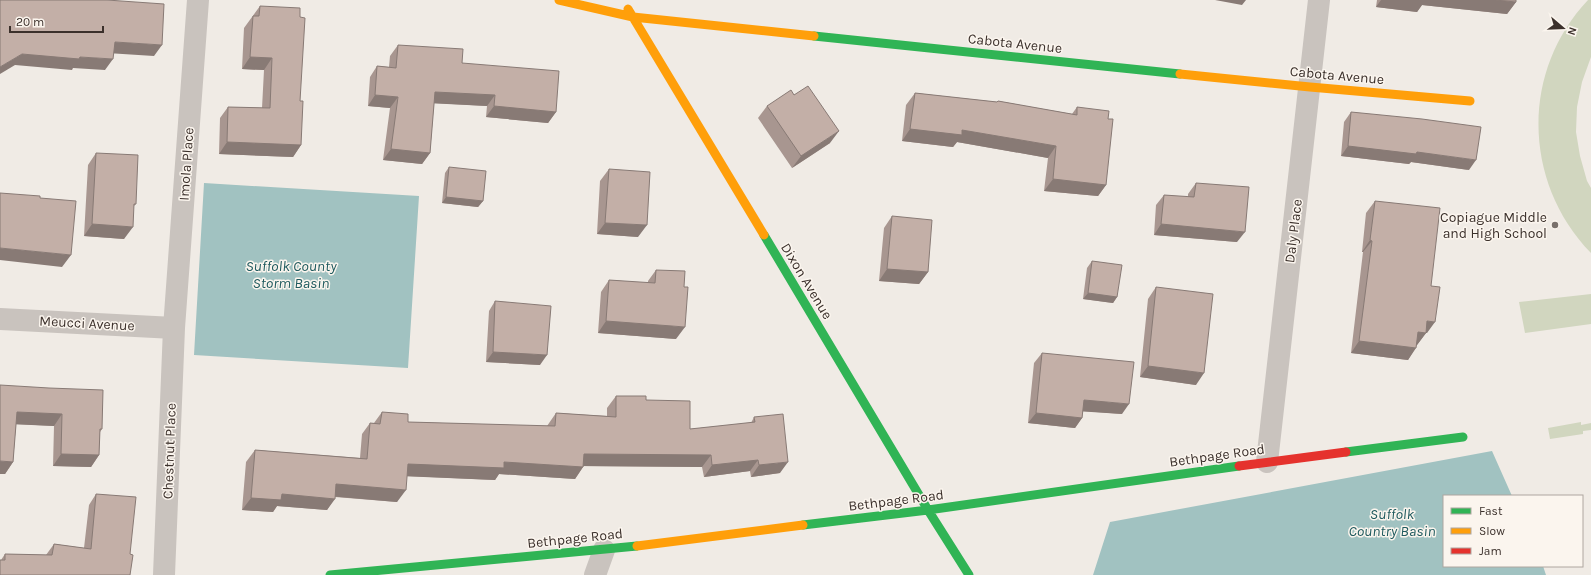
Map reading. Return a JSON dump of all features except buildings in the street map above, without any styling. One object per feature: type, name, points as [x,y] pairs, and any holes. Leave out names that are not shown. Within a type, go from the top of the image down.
[{"type":"street","name":"Imola Place","points":[[174,328],[198,0]]},
{"type":"street","name":"Cabota Avenue","points":[[559,0],[633,18],[1310,87],[1470,101]]},
{"type":"street","name":"Dixon Avenue","points":[[623,0],[928,510],[969,575]]},
{"type":"street","name":"Daly Place","points":[[1267,462],[1319,0]]},
{"type":"street","name":"Meucci Avenue","points":[[0,319],[174,328]]},
{"type":"street","name":"Chestnut Place","points":[[164,575],[174,328]]},
{"type":"street","name":"Bethpage Road","points":[[330,575],[604,550],[928,510],[1267,462],[1463,437]]},
{"type":"street","points":[[595,575],[604,550]]},
{"type":"green space","points":[[1588,0],[1591,0],[1591,57],[1582,82],[1577,107],[1576,132],[1580,156],[1587,181],[1591,188],[1591,253],[1569,225],[1552,194],[1542,161],[1538,127],[1541,93],[1550,60],[1566,29]]},
{"type":"green space","points":[[1591,294],[1591,324],[1525,333],[1519,302]]},
{"type":"green space","points":[[1581,422],[1581,425],[1591,423],[1591,430],[1583,431],[1583,434],[1550,439],[1548,428]]},
{"type":"water","name":"Suffolk County Storm Basin","points":[[204,183],[419,196],[408,368],[194,355]]},
{"type":"water","name":"Suffolk Country Basin","points":[[1492,451],[1512,495],[1443,495],[1443,567],[1543,567],[1546,575],[1093,575],[1110,522]]},
{"type":"traffic: fast","points":[[814,36],[1180,74]]},
{"type":"traffic: fast","points":[[764,235],[928,510],[969,575]]},
{"type":"traffic: fast","points":[[1346,452],[1463,437]]},
{"type":"traffic: fast","points":[[803,525],[928,510],[1239,466]]},
{"type":"traffic: fast","points":[[330,575],[637,546]]},
{"type":"traffic: slow","points":[[559,0],[633,17],[814,36]]},
{"type":"traffic: slow","points":[[628,9],[764,235]]},
{"type":"traffic: slow","points":[[1180,74],[1470,101]]},
{"type":"traffic: slow","points":[[637,546],[803,525]]},
{"type":"traffic: jam","points":[[1239,466],[1346,452]]},
{"type":"place","name":"Copiague Middle and High School","points":[[1555,225]]}]
